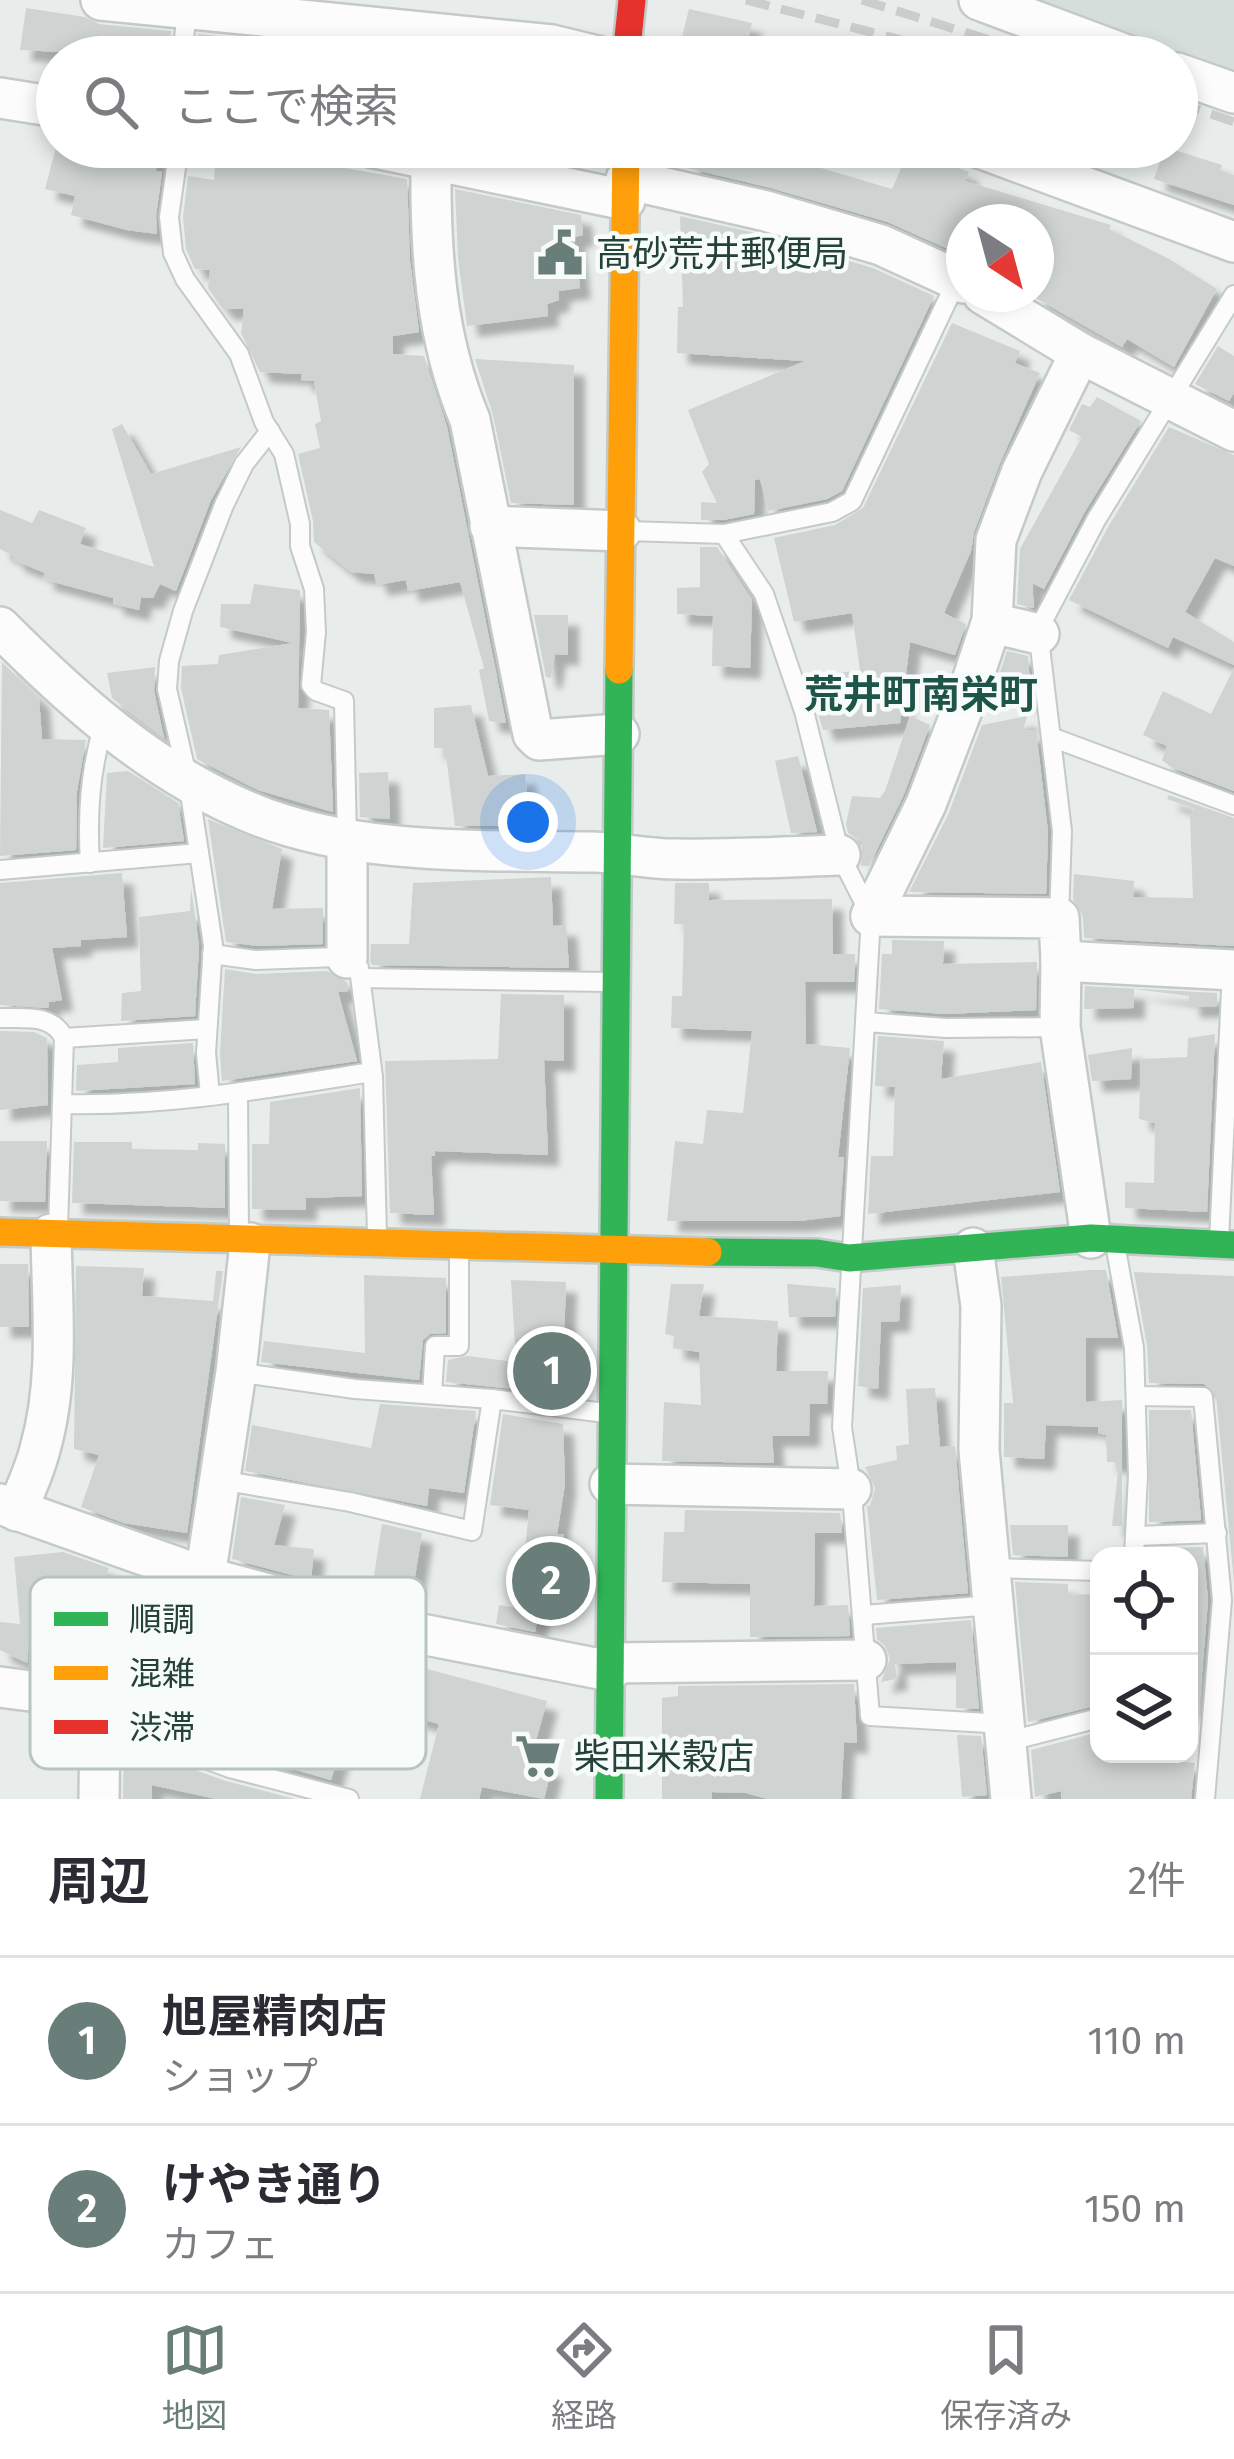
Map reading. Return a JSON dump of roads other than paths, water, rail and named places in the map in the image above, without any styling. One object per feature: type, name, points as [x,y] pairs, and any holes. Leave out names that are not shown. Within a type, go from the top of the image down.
[{"type":"street","points":[[101,0],[376,36]]},
{"type":"street","points":[[628,36],[632,0]]},
{"type":"street","points":[[980,0],[1052,36]]},
{"type":"street","points":[[1198,80],[1234,93]]},
{"type":"street","points":[[0,98],[36,104]]},
{"type":"street","points":[[439,168],[430,252],[455,385],[470,420],[533,734],[539,740],[619,734]]},
{"type":"street","points":[[557,168],[626,175],[766,211],[881,245],[946,276]]},
{"type":"street","points":[[1065,168],[1234,242]]},
{"type":"street","points":[[609,1799],[611,1252],[626,175]]},
{"type":"street","points":[[1011,312],[1080,353],[1234,431]]},
{"type":"street","points":[[1080,353],[1022,471],[996,540],[992,623],[926,804],[871,916],[1059,918],[1060,1027],[1102,1239]]},
{"type":"street","points":[[490,526],[621,531]]},
{"type":"street","points":[[992,623],[1039,634]]},
{"type":"street","points":[[0,627],[76,702],[154,761],[250,812],[346,840],[618,853],[670,860],[840,855]]},
{"type":"street","points":[[346,840],[354,968]]},
{"type":"street","points":[[1061,961],[1233,970]]},
{"type":"street","points":[[0,1232],[611,1252],[817,1252],[850,1258],[1102,1239],[1226,1245]]},
{"type":"street","points":[[54,1234],[49,1407],[40,1450],[9,1507],[205,1577],[236,1372],[244,1242]]},
{"type":"street","points":[[973,1248],[981,1306],[979,1450],[1011,1799]]},
{"type":"street","points":[[610,1484],[851,1489]]},
{"type":"street","points":[[426,1635],[609,1667],[866,1660]]},
{"type":"street","points":[[0,1687],[30,1691]]},
{"type":"street","points":[[99,1769],[99,1799]]},
{"type":"lane","points":[[184,36],[187,11]]},
{"type":"lane","points":[[176,168],[170,218],[173,254],[192,290],[239,354],[284,454],[300,524],[300,546],[314,589],[316,632],[310,685],[316,692],[344,701],[346,840]]},
{"type":"lane","points":[[1059,918],[1062,831],[1039,634],[1046,610],[1234,295]]},
{"type":"lane","points":[[621,531],[724,534],[832,512],[852,501],[954,312]]},
{"type":"lane","points":[[210,1095],[207,1029],[212,954],[188,780],[167,689],[169,661],[224,505],[244,464],[270,431]]},
{"type":"lane","points":[[724,534],[764,594],[804,710],[840,855],[871,916],[842,1427],[870,1716],[1006,1733],[1090,1719]]},
{"type":"lane","points":[[90,862],[87,807],[92,764],[104,723]]},
{"type":"lane","points":[[1051,737],[1234,806]]},
{"type":"lane","points":[[0,870],[200,854]]},
{"type":"lane","points":[[212,954],[354,968],[616,982]]},
{"type":"lane","points":[[354,968],[372,1072],[377,1246]]},
{"type":"lane","points":[[1226,1245],[1233,970]]},
{"type":"lane","points":[[0,1018],[49,1020],[64,1038],[54,1234]]},
{"type":"lane","points":[[866,1022],[946,1028],[1060,1027]]},
{"type":"lane","points":[[64,1038],[207,1029]]},
{"type":"lane","points":[[62,1104],[238,1093],[372,1072]]},
{"type":"lane","points":[[238,1093],[244,1242]]},
{"type":"lane","points":[[1102,1239],[1134,1348],[1135,1546],[1217,1532]]},
{"type":"lane","points":[[432,1394],[435,1346],[459,1346],[459,1248]]},
{"type":"lane","points":[[236,1372],[355,1390],[491,1399],[611,1414]]},
{"type":"lane","points":[[1136,1396],[1203,1397],[1217,1532],[1227,1568],[1205,1799]]},
{"type":"lane","points":[[220,1480],[350,1502],[472,1531],[491,1399]]},
{"type":"lane","points":[[863,1615],[992,1586],[1090,1572]]},
{"type":"lane","points":[[1198,1716],[1212,1717]]},
{"type":"lane","points":[[234,1769],[349,1799]]},
{"type":"railway","points":[[746,0],[886,36]]},
{"type":"railway","points":[[862,0],[977,36]]},
{"type":"railway","points":[[1198,109],[1234,122]]},
{"type":"place","name":"高砂荒井郵便局","points":[[560,253]]},
{"type":"place","name":"旭屋精肉店","points":[[552,1371]]},
{"type":"place","name":"けやき通り","points":[[551,1581]]},
{"type":"place","name":"柴田米穀店","points":[[538,1756]]},
{"type":"district","name":"荒井町南栄町","points":[[921,694]]}]
